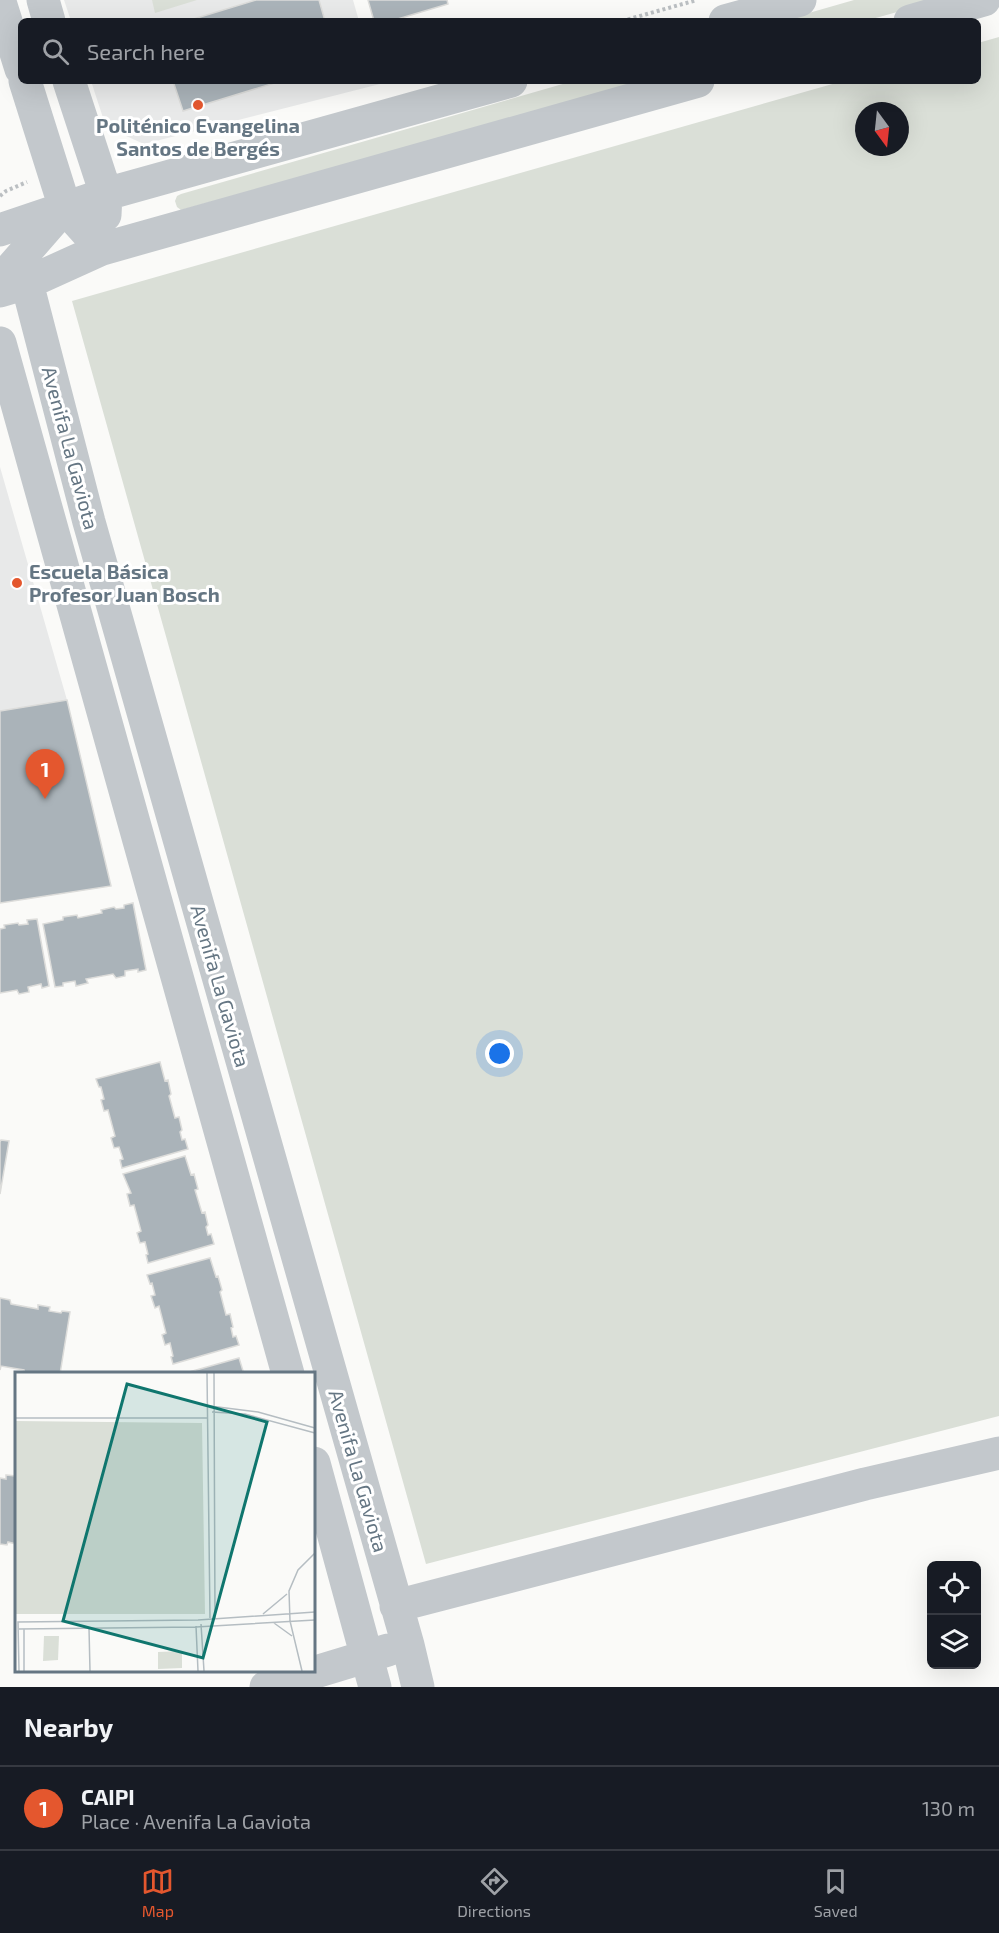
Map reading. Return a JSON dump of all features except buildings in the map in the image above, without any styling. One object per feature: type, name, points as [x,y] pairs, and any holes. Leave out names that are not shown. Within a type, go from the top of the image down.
[{"type":"street","points":[[43,0],[49,18]]},
{"type":"street","points":[[735,18],[800,0]]},
{"type":"street","points":[[921,18],[984,0]]},
{"type":"street","points":[[0,2],[18,59]]},
{"type":"street","points":[[26,84],[64,208],[102,249]]},
{"type":"street","points":[[70,84],[106,194],[102,249]]},
{"type":"street","points":[[0,230],[106,194],[500,84]]},
{"type":"street","points":[[9,285],[102,249],[687,84]]},
{"type":"street","points":[[9,285],[64,208]]},
{"type":"street","name":"Avenifa La Gaviota","points":[[9,285],[92,534],[408,1645],[414,1686]]},
{"type":"street","name":"Avenifa La Gaviota","points":[[0,343],[287,1372]]},
{"type":"street","points":[[396,1605],[854,1486],[999,1453]]},
{"type":"street","name":"Avenifa La Gaviota","points":[[315,1467],[375,1687]]},
{"type":"street","points":[[315,1672],[408,1645]]},
{"type":"street","points":[[266,1687],[314,1672]]},
{"type":"path","points":[[633,18],[696,0]]},
{"type":"shaded area","points":[[64,0],[353,0],[358,18],[70,18]]},
{"type":"shaded area","points":[[152,0],[197,0],[155,13]]},
{"type":"shaded area","points":[[854,0],[940,0],[876,18],[791,18]]},
{"type":"shaded area","points":[[999,37],[999,1416],[426,1564],[72,301],[832,84],[981,84],[981,42]]},
{"type":"shaded area","name":"Politénico Evangelina Santos de Bergés","points":[[92,84],[380,84],[144,144],[106,127]]},
{"type":"shaded area","points":[[563,84],[640,84],[181,210],[175,201],[181,194]]},
{"type":"shaded area","name":"Escuela Básica Profesor Juan Bosch","points":[[0,467],[67,700],[0,711]]},
{"type":"place","name":"Politénico Evangelina Santos de Bergés","points":[[198,105]]},
{"type":"place","name":"Escuela Básica Profesor Juan Bosch","points":[[17,583]]},
{"type":"place","name":"CAIPI","points":[[45,799]]}]
